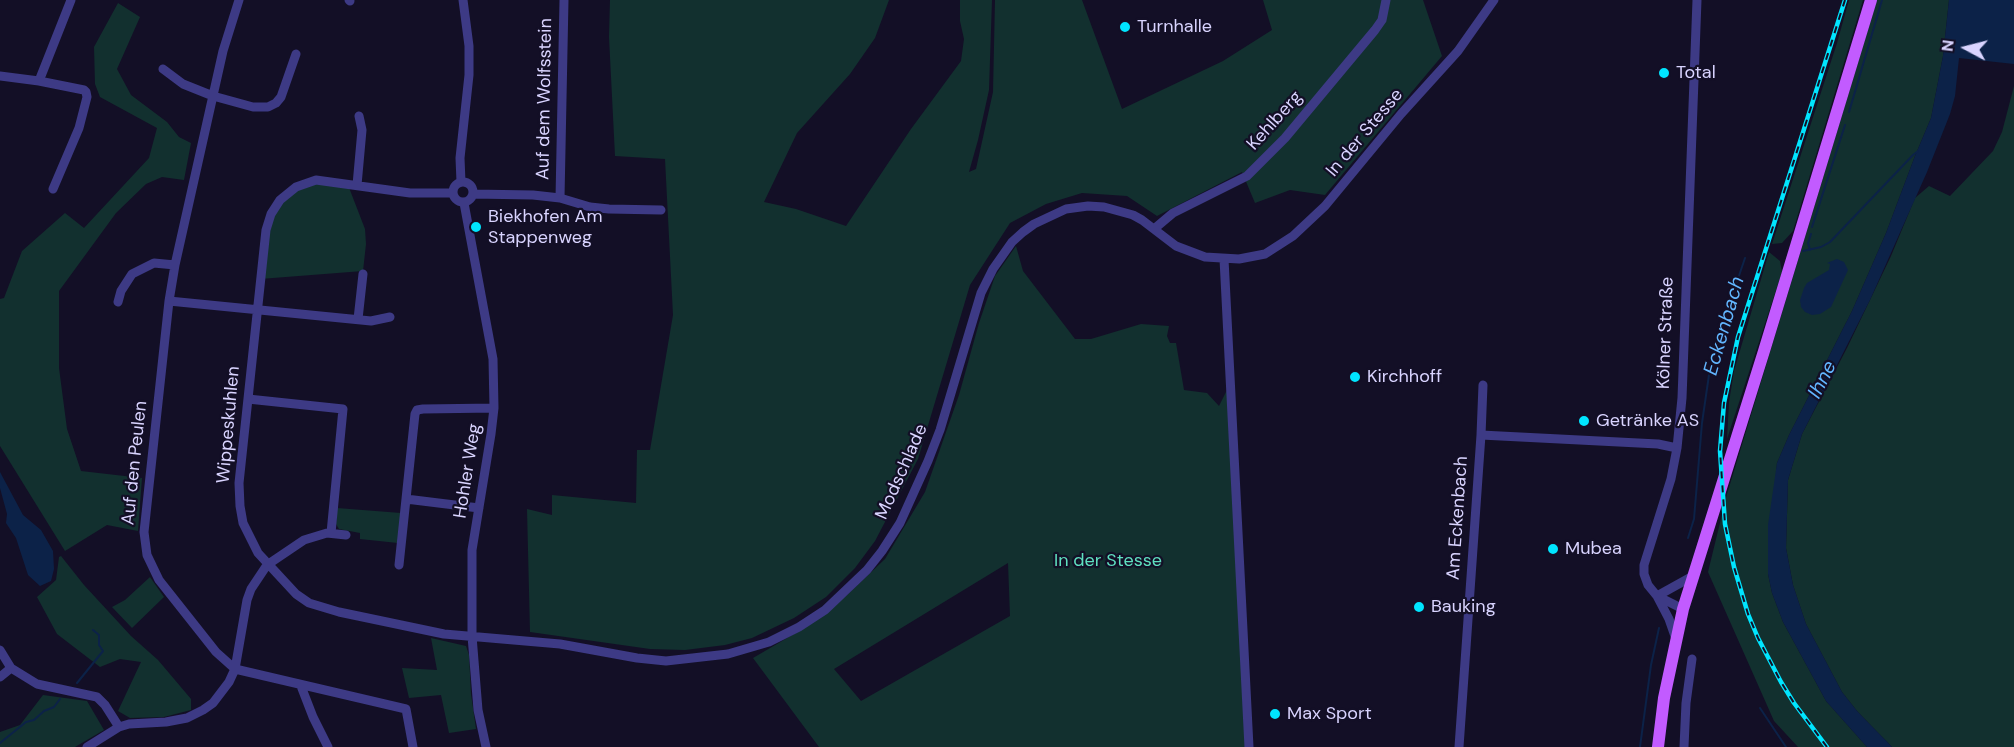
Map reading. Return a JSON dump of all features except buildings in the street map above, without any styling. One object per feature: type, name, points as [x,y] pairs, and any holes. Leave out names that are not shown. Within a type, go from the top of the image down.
[{"type":"main road","points":[[1658,747],[1664,698],[1683,609],[1871,0]]},
{"type":"street","points":[[39,81],[71,0]]},
{"type":"street","name":"Auf den Peulen","points":[[235,669],[216,652],[159,579],[147,555],[144,532],[169,301],[175,265],[223,51],[239,0]]},
{"type":"street","points":[[461,182],[460,158],[469,75],[469,46],[463,0]]},
{"type":"street","name":"Auf dem Wolfsstein","points":[[560,198],[564,0]]},
{"type":"street","name":"Kehlberg","points":[[1154,229],[1173,213],[1247,176],[1285,138],[1375,30],[1382,20],[1386,0]]},
{"type":"street","name":"In der Stesse","points":[[1224,259],[1265,254],[1293,236],[1325,206],[1401,114],[1443,68],[1494,0]]},
{"type":"street","name":"Kölner Straße","points":[[1676,639],[1669,619],[1657,596],[1648,585],[1644,565],[1671,479],[1682,398],[1697,0]]},
{"type":"street","points":[[163,69],[183,84],[213,96],[253,107],[268,107],[276,104],[281,97],[296,54]]},
{"type":"street","points":[[0,76],[84,90],[87,97],[79,128],[53,189]]},
{"type":"street","points":[[357,185],[362,130],[359,116]]},
{"type":"street","name":"Wippeskuhlen","points":[[452,193],[410,193],[316,180],[296,187],[280,200],[271,214],[266,230],[239,483],[240,506],[250,539],[267,565],[296,594],[324,608],[444,634],[472,636]]},
{"type":"street","points":[[461,182],[471,185],[473,194],[470,200],[464,202],[455,199],[452,193],[456,184],[461,182]]},
{"type":"street","points":[[473,194],[533,195],[560,198],[590,207],[661,210]]},
{"type":"street","name":"Hohler Weg","points":[[464,202],[494,359],[494,408],[472,550],[472,636],[478,710],[486,747]]},
{"type":"street","name":"Modschlade","points":[[472,636],[560,644],[666,661],[728,654],[769,642],[799,627],[825,610],[867,570],[900,523],[915,493],[940,430],[981,293],[993,269],[1012,242],[1034,224],[1066,208],[1104,207],[1133,215],[1176,246],[1191,252],[1224,259]]},
{"type":"street","points":[[1224,259],[1249,747]]},
{"type":"street","points":[[118,302],[121,291],[132,274],[154,263],[175,265]]},
{"type":"street","points":[[358,319],[363,274]]},
{"type":"street","points":[[169,301],[371,321],[390,317]]},
{"type":"street","name":"Am Eckenbach","points":[[1459,747],[1483,385]]},
{"type":"street","points":[[248,399],[343,409],[332,533]]},
{"type":"street","points":[[399,565],[414,414],[417,410],[494,408]]},
{"type":"street","name":"Am Eckenbach","points":[[1481,435],[1658,444],[1677,448]]},
{"type":"street","points":[[406,499],[479,507]]},
{"type":"street","points":[[87,747],[119,727],[129,724],[175,721],[203,711],[221,693],[235,669],[247,600],[251,589],[267,565],[304,540],[332,533],[346,535]]},
{"type":"street","points":[[1657,596],[1693,576]]},
{"type":"street","points":[[1657,596],[1683,609]]},
{"type":"street","points":[[0,650],[11,668],[23,677],[48,688],[96,698],[105,705],[119,727]]},
{"type":"street","points":[[1684,747],[1686,703],[1692,659]]},
{"type":"street","points":[[0,676],[11,668]]},
{"type":"street","points":[[235,669],[406,709],[413,747]]},
{"type":"street","points":[[301,686],[328,747]]},
{"type":"green space","points":[[610,0],[889,0],[875,38],[850,74],[797,133],[764,202],[796,209],[846,226],[911,129],[961,61],[964,39],[960,21],[960,0],[992,0],[989,90],[969,172],[976,169],[993,92],[995,0],[1082,0],[1122,109],[1223,61],[1272,30],[1263,0],[1423,0],[1442,56],[1325,195],[1290,190],[1255,203],[1242,172],[1157,216],[1127,196],[1082,193],[1046,204],[1010,223],[970,285],[918,459],[875,541],[855,568],[826,597],[794,618],[752,638],[725,645],[685,650],[650,649],[530,632],[527,509],[552,515],[552,495],[636,503],[637,450],[650,450],[673,315],[665,159],[615,156],[609,37]]},
{"type":"green space","points":[[1849,0],[1863,0],[1793,231],[1782,243],[1772,244],[1837,43]]},
{"type":"green space","points":[[1877,0],[1949,0],[1943,56],[1931,118],[1886,233],[1852,311],[1777,463],[1768,574],[1772,593],[1783,622],[1826,701],[1867,747],[1798,747],[1774,721],[1708,572],[1727,494]]},
{"type":"green space","points":[[118,3],[140,17],[117,69],[131,95],[167,122],[179,137],[191,143],[184,180],[162,177],[146,184],[116,213],[59,291],[59,368],[67,429],[81,471],[142,478],[138,531],[107,525],[65,551],[0,446],[0,299],[4,298],[22,251],[65,213],[84,228],[149,158],[157,128],[100,97],[95,84],[94,47]]},
{"type":"green space","points":[[2014,86],[2014,747],[1892,747],[1842,692],[1806,624],[1793,585],[1786,548],[1788,480],[1802,434],[1847,348],[1891,256],[1915,198],[1929,186],[1950,196],[1993,151],[2002,132]]},
{"type":"green space","points":[[316,180],[348,185],[365,229],[363,271],[260,279],[266,230],[280,200]]},
{"type":"green space","points":[[1016,246],[1023,271],[1075,339],[1091,339],[1141,324],[1169,326],[1167,336],[1170,343],[1176,343],[1184,390],[1207,393],[1219,406],[1228,388],[1247,747],[819,747],[753,658],[806,627],[847,595],[885,559],[925,492],[959,395],[995,276]],"holes":[[[1008,563],[1010,616],[861,701],[834,669]]]},
{"type":"green space","points":[[1769,252],[1780,261],[1782,272],[1727,439],[1734,371]]},
{"type":"green space","points":[[337,508],[401,513],[398,543],[360,539],[360,533],[339,529],[336,524]]},
{"type":"green space","points":[[61,556],[84,585],[131,636],[158,660],[191,699],[191,710],[164,717],[130,718],[118,711],[141,662],[120,659],[100,667],[57,634],[37,597],[56,580]]},
{"type":"green space","points":[[150,577],[164,597],[132,628],[112,607],[125,600]]},
{"type":"green space","points":[[431,638],[466,646],[469,655],[476,729],[449,733],[441,695],[409,698],[402,668],[437,670]]},
{"type":"green space","points":[[43,695],[87,701],[104,730],[75,747],[0,747],[0,732],[20,725]]},
{"type":"water","name":"Ihne","points":[[1949,0],[2014,0],[2014,64],[1959,58],[1955,96],[1950,114],[1927,172],[1870,300],[1802,434],[1788,480],[1786,548],[1793,585],[1806,624],[1842,692],[1892,747],[1867,747],[1826,701],[1783,622],[1772,593],[1768,574],[1768,525],[1777,463],[1852,311],[1886,233],[1931,118],[1943,56]]},
{"type":"water","points":[[1837,259],[1844,262],[1848,270],[1831,307],[1820,314],[1812,315],[1805,312],[1800,300],[1807,283],[1829,270],[1830,264],[1827,263]]},
{"type":"water","points":[[0,472],[23,515],[41,530],[53,551],[54,569],[51,581],[40,586],[28,575],[16,538],[6,523],[7,514],[0,488]]},
{"type":"waterway","points":[[1849,112],[1882,0]]},
{"type":"waterway","points":[[1812,227],[1845,125]]},
{"type":"waterway","name":"Eckenbach","points":[[1803,251],[1821,247],[1830,242],[1918,151]]},
{"type":"waterway","points":[[1810,250],[1808,243],[1811,234]]},
{"type":"waterway","name":"Eckenbach","points":[[1688,538],[1694,519],[1702,423],[1710,368],[1745,258]]},
{"type":"waterway","name":"Eckenbach","points":[[1640,747],[1651,665],[1659,628]]},
{"type":"waterway","points":[[77,683],[103,651],[99,645],[99,635],[93,630]]},
{"type":"waterway","points":[[0,743],[26,722],[34,720],[44,711],[54,707],[60,699]]},
{"type":"waterway","points":[[1760,708],[1786,747]]},
{"type":"railway","points":[[1827,747],[1781,682],[1748,614],[1734,567],[1725,524],[1720,451],[1724,403],[1738,337],[1845,0]]},
{"type":"place","name":"Turnhalle","points":[[1125,27]]},
{"type":"place","name":"Total","points":[[1664,73]]},
{"type":"place","name":"Biekhofen Am Stappenweg","points":[[476,227]]},
{"type":"place","name":"Kirchhoff","points":[[1355,377]]},
{"type":"place","name":"Getränke AS","points":[[1584,421]]},
{"type":"place","name":"Mubea","points":[[1553,549]]},
{"type":"place","name":"Bauking","points":[[1419,607]]},
{"type":"place","name":"Max Sport","points":[[1275,714]]}]
